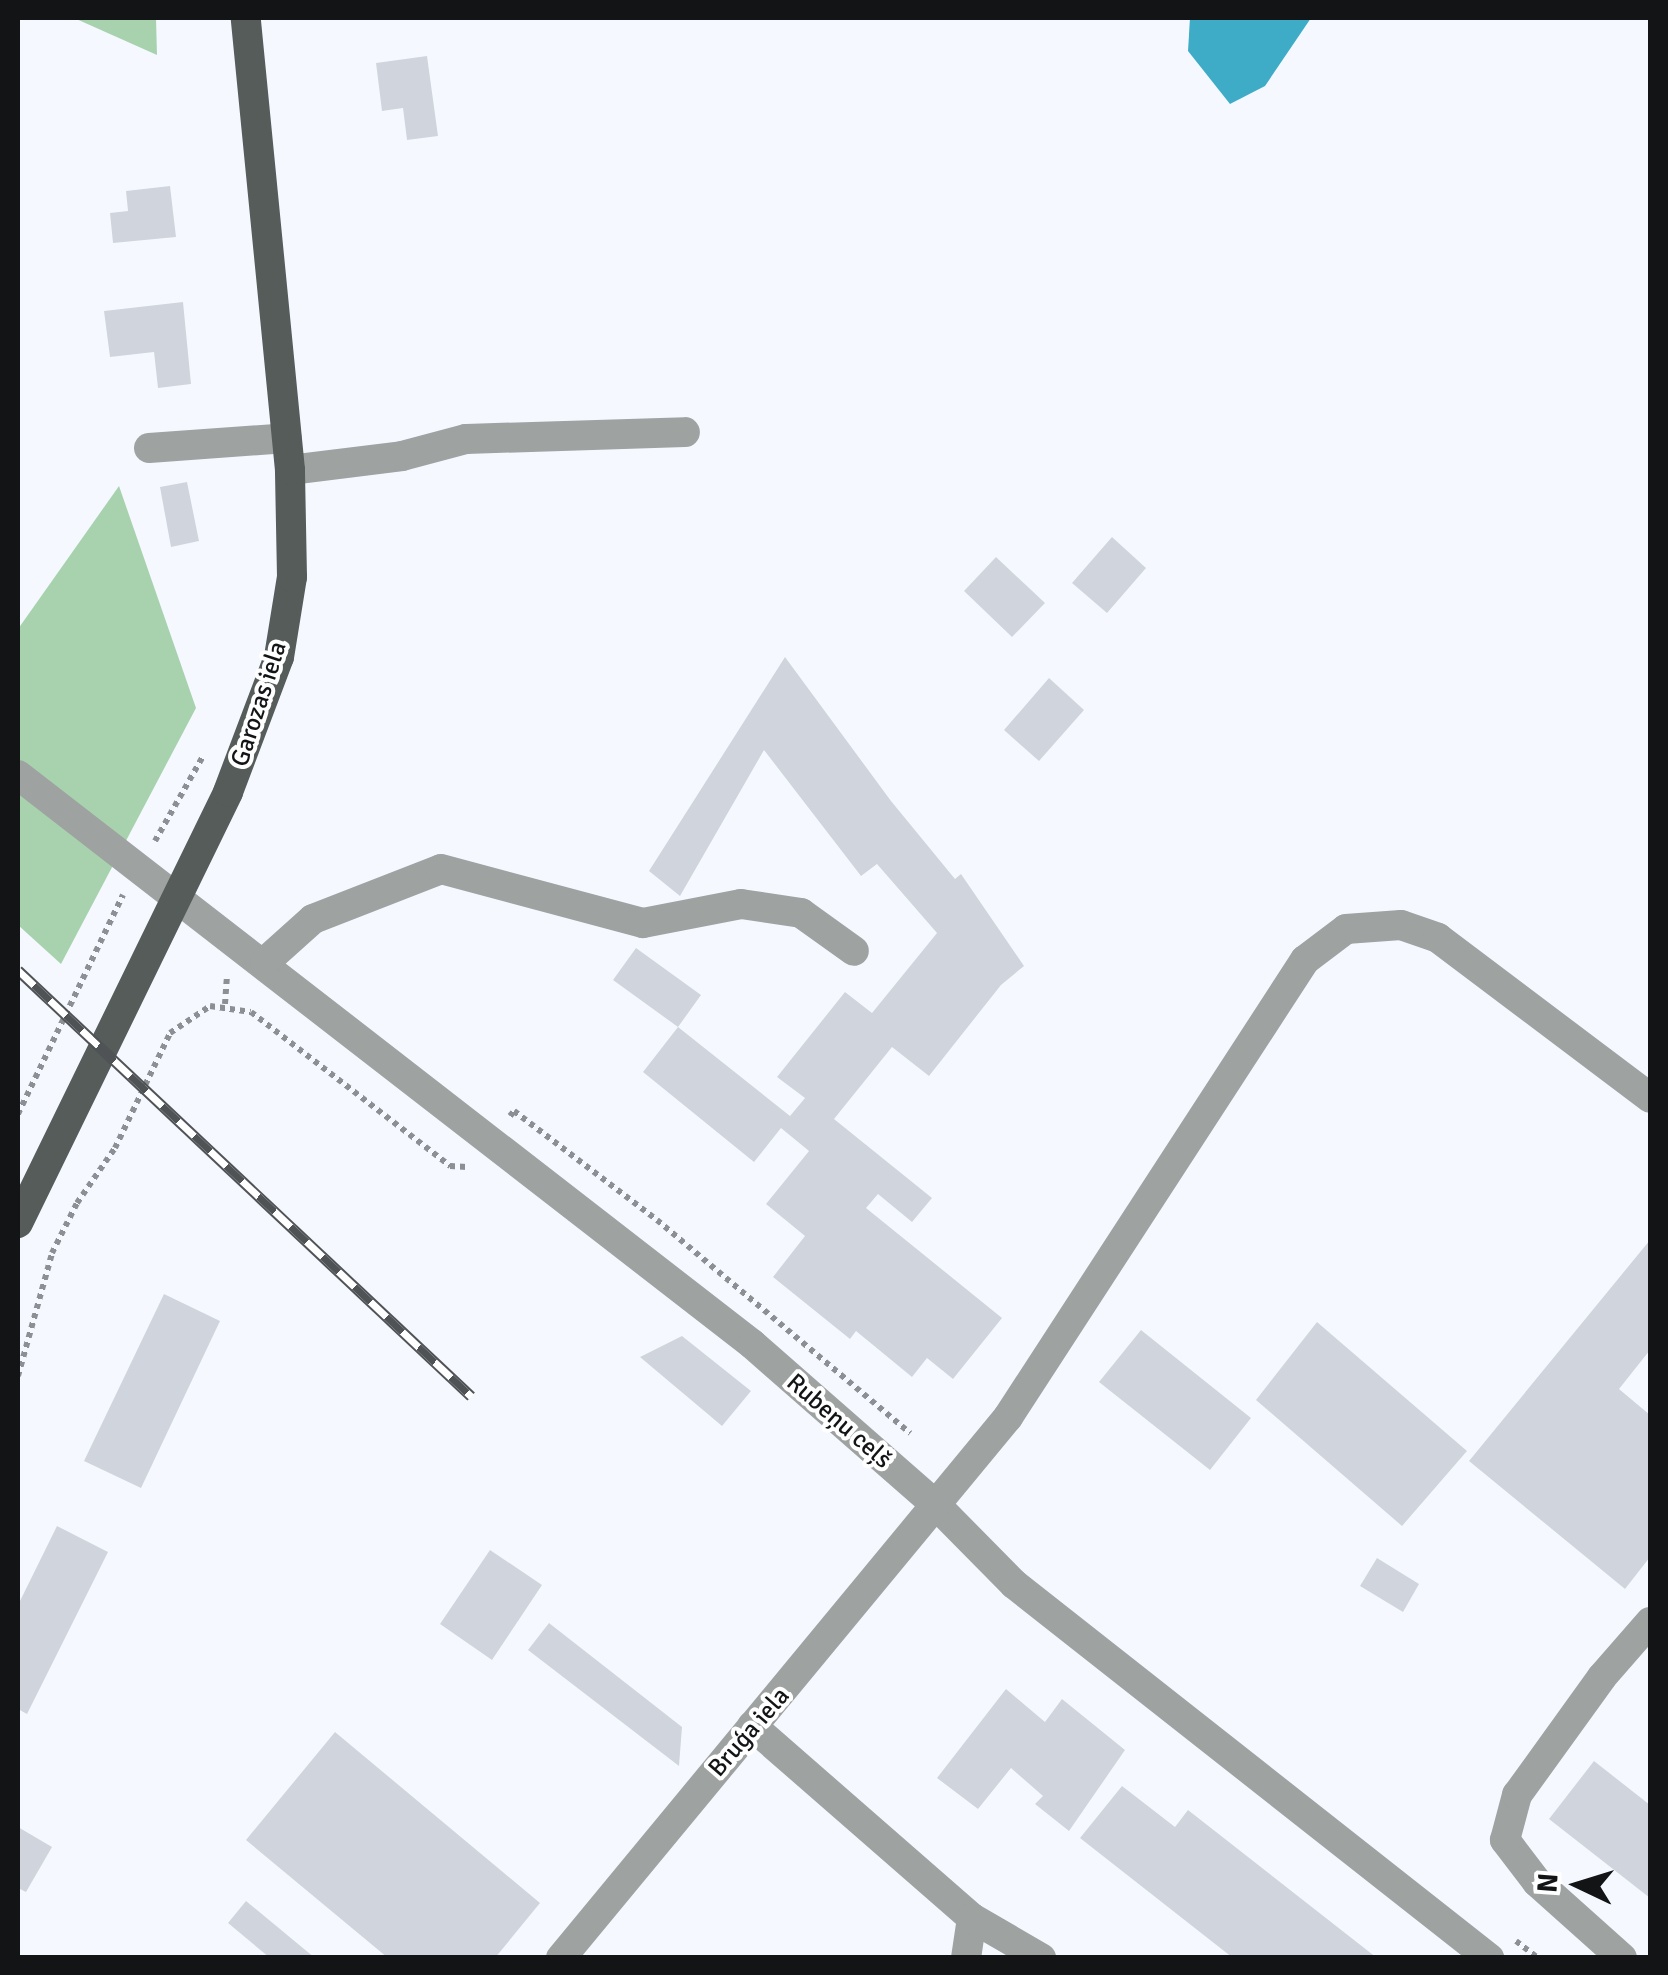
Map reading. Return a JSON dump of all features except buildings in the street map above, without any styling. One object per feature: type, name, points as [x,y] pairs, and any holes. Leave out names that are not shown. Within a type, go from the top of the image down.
[{"type":"main road","name":"Garozas iela","points":[[18,1223],[228,792],[278,657],[292,576],[290,470],[246,18]]},
{"type":"street","points":[[290,470],[402,456],[466,439],[608,430],[685,432]]},
{"type":"street","points":[[149,448],[287,438]]},
{"type":"street","name":"Rubeņu ceļš","points":[[18,775],[135,871],[265,962],[752,1344],[937,1506],[1014,1584],[1498,1946]]},
{"type":"street","points":[[265,962],[313,919],[441,869],[643,923],[741,904],[801,912],[854,951]]},
{"type":"street","name":"Bruģa iela","points":[[561,1958],[1008,1417],[1304,960],[1346,929],[1401,925],[1438,938],[1650,1098]]},
{"type":"street","points":[[1622,1958],[1536,1882],[1505,1840],[1518,1795],[1602,1676],[1650,1622]]},
{"type":"street","points":[[752,1726],[972,1918],[1040,1958]]},
{"type":"street","points":[[966,1958],[972,1918]]},
{"type":"path","points":[[18,1114],[135,871],[205,751]]},
{"type":"path","points":[[18,1376],[52,1253],[76,1202],[115,1148],[170,1033],[210,1006],[251,1012],[450,1166],[480,1160],[514,1111],[846,1372],[916,1439]]},
{"type":"path","points":[[1498,1946],[1538,1958]]},
{"type":"green space","points":[[74,18],[156,18],[157,55]]},
{"type":"green space","points":[[119,486],[196,708],[61,964],[18,925],[18,629]]},
{"type":"water","points":[[1190,18],[1311,18],[1265,86],[1230,104],[1188,51]]},
{"type":"railway","points":[[18,970],[471,1396]]}]
